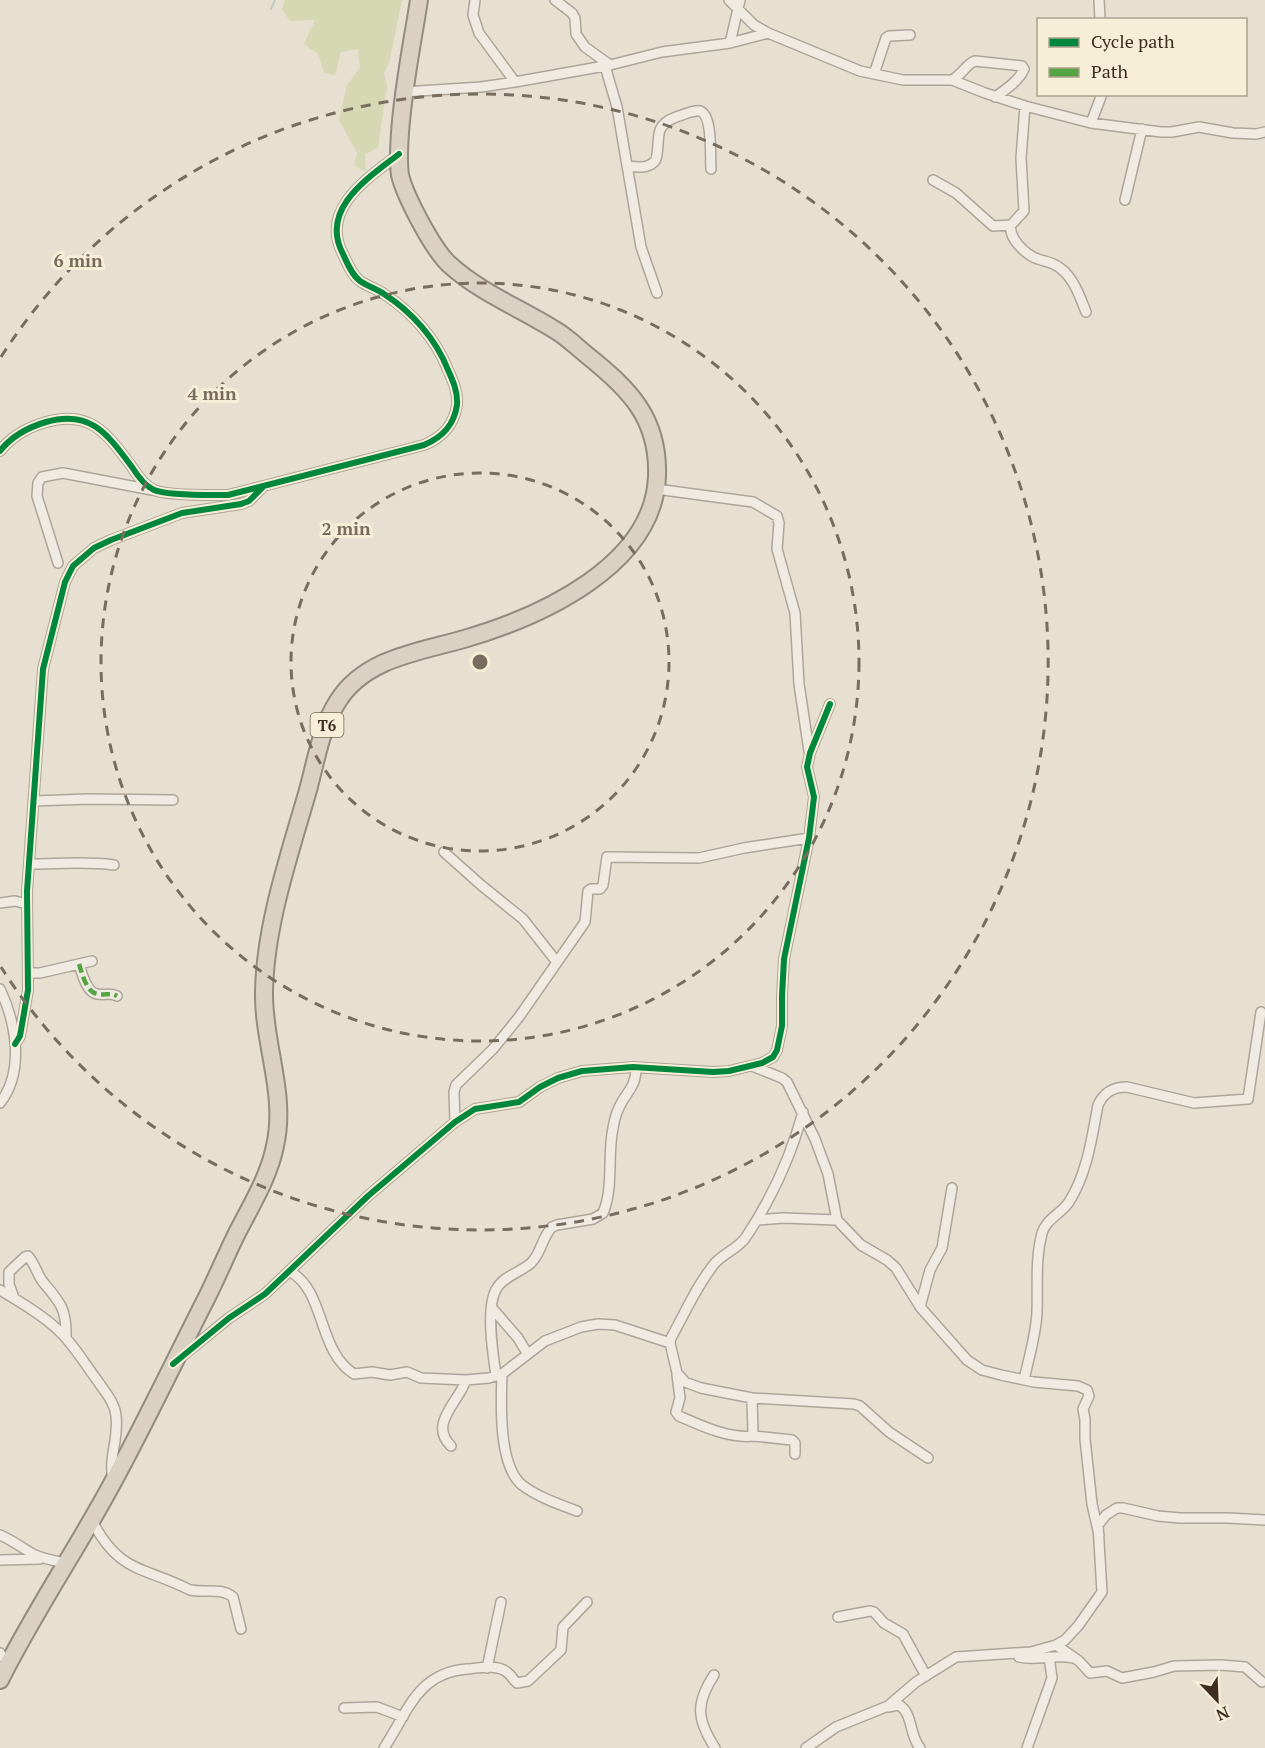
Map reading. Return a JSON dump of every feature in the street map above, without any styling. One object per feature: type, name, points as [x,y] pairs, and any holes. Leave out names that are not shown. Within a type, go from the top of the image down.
[{"type":"highway","name":"T6","points":[[0,1680],[3,1659],[66,1563],[113,1482],[263,1181],[276,1143],[279,1107],[265,1017],[264,991],[273,923],[319,749],[329,718],[338,701],[353,682],[395,658],[468,638],[507,624],[549,605],[587,583],[630,547],[642,530],[652,509],[656,489],[656,451],[650,430],[629,391],[557,331],[477,286],[445,261],[406,192],[400,175],[399,154],[404,92],[419,0]]},
{"type":"street","points":[[475,0],[473,15],[479,33],[515,82]]},
{"type":"street","points":[[555,0],[572,13],[575,18],[576,34],[585,47],[608,65],[640,247],[657,293]]},
{"type":"street","points":[[729,0],[739,5],[754,25],[768,33],[845,66],[874,74],[903,80],[952,80],[1024,106],[1091,123],[1172,132],[1199,127],[1233,133],[1265,132]]},
{"type":"street","points":[[1100,0],[1100,18]]},
{"type":"street","points":[[730,43],[734,34],[739,5]]},
{"type":"street","points":[[404,92],[481,87],[515,82],[608,65],[662,52],[730,43],[768,33]]},
{"type":"street","points":[[874,74],[886,38],[910,35]]},
{"type":"street","points":[[952,80],[975,61],[1022,66],[1024,69],[1022,73],[1009,87],[995,97]]},
{"type":"street","points":[[1091,123],[1101,96]]},
{"type":"street","points":[[1024,106],[1021,158],[1024,211],[1011,225],[1011,234],[1018,245],[1037,259],[1055,265],[1065,273],[1078,292],[1086,312]]},
{"type":"street","points":[[627,166],[641,167],[655,162],[657,139],[666,122],[694,111],[701,111],[707,116],[710,128],[711,169]]},
{"type":"street","points":[[1125,200],[1142,129]]},
{"type":"street","points":[[58,563],[37,496],[38,483],[42,477],[63,472],[154,490],[198,496],[228,495],[424,445],[444,434],[452,422],[458,396],[441,351],[408,312],[385,294],[360,281],[354,275],[339,248],[335,231],[337,217],[355,191],[399,154]]},
{"type":"street","points":[[933,180],[956,193],[993,226],[1011,225]]},
{"type":"street","points":[[0,451],[10,441],[31,428],[59,419],[83,420],[92,423],[102,431],[140,479],[154,490]]},
{"type":"street","points":[[15,1044],[20,1036],[26,1002],[29,864],[43,669],[55,614],[65,582],[73,566],[94,548],[172,516],[241,504],[249,501],[263,487]]},
{"type":"street","points":[[173,1364],[229,1318],[265,1294],[368,1196],[455,1122],[475,1108],[519,1102],[540,1087],[574,1073],[636,1068],[729,1071],[769,1060],[777,1050],[783,1026],[784,959],[809,838],[814,798],[814,789],[808,776],[810,753],[799,684],[795,613],[777,549],[779,523],[777,516],[753,502],[656,489]]},
{"type":"street","points":[[810,753],[830,704]]},
{"type":"street","points":[[34,801],[173,800]]},
{"type":"street","points":[[455,1122],[454,1092],[456,1085],[494,1049],[585,922],[588,891],[600,889],[603,885],[607,857],[699,858],[809,838]]},
{"type":"street","points":[[444,852],[523,919],[556,962]]},
{"type":"street","points":[[29,864],[76,862],[114,865]]},
{"type":"street","points":[[0,903],[15,901],[27,904]]},
{"type":"street","points":[[28,973],[40,973],[92,962]]},
{"type":"street","points":[[79,964],[91,992],[117,996]]},
{"type":"street","points":[[0,989],[9,1010],[15,1044],[13,1076],[0,1103]]},
{"type":"street","points":[[1024,1380],[1037,1312],[1036,1272],[1041,1234],[1047,1223],[1065,1207],[1072,1196],[1085,1166],[1101,1097],[1117,1087],[1127,1087],[1194,1103],[1248,1099],[1261,1012]]},
{"type":"street","points":[[752,1066],[785,1080],[803,1112],[828,1174],[837,1220],[861,1245],[896,1268],[920,1307],[974,1366],[981,1370],[1024,1380],[1078,1386],[1086,1389],[1088,1392],[1083,1409],[1086,1419],[1085,1439],[1092,1504],[1099,1535]]},
{"type":"street","points":[[577,1511],[536,1493],[522,1484],[513,1472],[502,1434],[499,1375],[490,1332],[492,1308],[497,1286],[530,1263],[552,1227],[593,1219],[603,1213],[609,1184],[609,1147],[613,1129],[618,1109],[634,1085],[636,1068]]},
{"type":"street","points":[[795,1454],[795,1443],[792,1440],[754,1436],[744,1438],[712,1430],[679,1416],[676,1412],[680,1398],[677,1373],[670,1343],[705,1276],[722,1256],[744,1240],[757,1220],[793,1148],[803,1112]]},
{"type":"street","points":[[920,1307],[930,1270],[942,1248],[952,1188]]},
{"type":"street","points":[[757,1220],[783,1218],[837,1220]]},
{"type":"street","points":[[14,1298],[9,1284],[9,1272],[28,1256],[42,1281],[62,1305],[66,1323],[66,1338]]},
{"type":"street","points":[[289,1271],[302,1280],[314,1301],[330,1344],[340,1360],[351,1372],[358,1375],[372,1372],[390,1375],[408,1372],[421,1378],[466,1380],[499,1375],[538,1344],[581,1327],[598,1324],[615,1325],[670,1343]]},
{"type":"street","points":[[0,1290],[57,1328],[111,1401],[116,1413],[116,1445],[111,1464],[113,1482]]},
{"type":"street","points":[[492,1308],[518,1338],[527,1353]]},
{"type":"street","points":[[677,1373],[685,1382],[701,1388],[752,1398],[856,1404],[889,1432],[928,1458]]},
{"type":"street","points":[[451,1446],[441,1430],[466,1380]]},
{"type":"street","points":[[752,1398],[754,1436]]},
{"type":"street","points":[[884,1708],[926,1676],[956,1658],[1031,1652],[1056,1645],[1067,1637],[1078,1626],[1102,1592],[1098,1529],[1100,1520],[1117,1508],[1180,1518],[1265,1520]]},
{"type":"street","points":[[92,1519],[106,1546],[131,1566],[190,1590],[220,1591],[229,1594],[232,1597],[241,1629]]},
{"type":"street","points":[[0,1535],[43,1558]]},
{"type":"street","points":[[0,1560],[43,1558],[66,1563]]},
{"type":"street","points":[[487,1668],[501,1602]]},
{"type":"street","points":[[384,1748],[419,1691],[437,1676],[447,1672],[487,1668],[507,1672],[517,1683],[528,1681],[561,1650],[563,1627],[587,1602]]},
{"type":"street","points":[[838,1617],[874,1612],[884,1623],[903,1634],[926,1676]]},
{"type":"street","points":[[1056,1645],[1076,1659],[1087,1672],[1107,1671],[1122,1678],[1154,1672],[1174,1665],[1221,1665],[1245,1667],[1262,1682]]},
{"type":"street","points":[[1010,1654],[1026,1659],[1065,1656],[1076,1659]]},
{"type":"street","points":[[1027,1748],[1052,1678],[1049,1657]]},
{"type":"street","points":[[714,1675],[705,1691],[700,1717],[703,1728],[715,1748]]},
{"type":"street","points":[[806,1748],[836,1727],[884,1708],[899,1705],[909,1717],[912,1737],[920,1748]]},
{"type":"street","points":[[344,1708],[377,1707],[403,1716]]},
{"type":"green space","points":[[285,0],[402,0],[389,63],[384,73],[387,86],[378,148],[365,154],[366,172],[354,165],[357,153],[339,120],[347,85],[360,68],[358,49],[341,52],[335,75],[324,73],[318,54],[304,44],[315,20],[290,21],[282,9]]},
{"type":"waterway","points":[[271,9],[275,0]]},
{"type":"marked path","points":[[79,964],[85,982],[93,993],[117,996]]},
{"type":"cycle path","points":[[0,451],[15,437],[33,427],[46,422],[75,419],[87,422],[106,435],[147,486],[154,490],[179,494],[228,495],[424,445],[437,438],[450,424],[457,405],[455,387],[443,359],[430,337],[404,309],[355,276],[337,238],[337,223],[350,196],[361,184],[399,154]]},
{"type":"cycle path","points":[[15,1044],[20,1036],[28,990],[27,891],[43,669],[65,582],[73,566],[94,548],[182,513],[241,504],[249,501],[263,487]]},
{"type":"cycle path","points":[[173,1364],[229,1318],[265,1294],[368,1196],[455,1122],[475,1109],[519,1102],[558,1078],[582,1071],[633,1067],[729,1071],[762,1063],[773,1057],[777,1050],[782,1026],[784,959],[809,838],[814,797],[807,767],[810,753],[830,704]]}]
